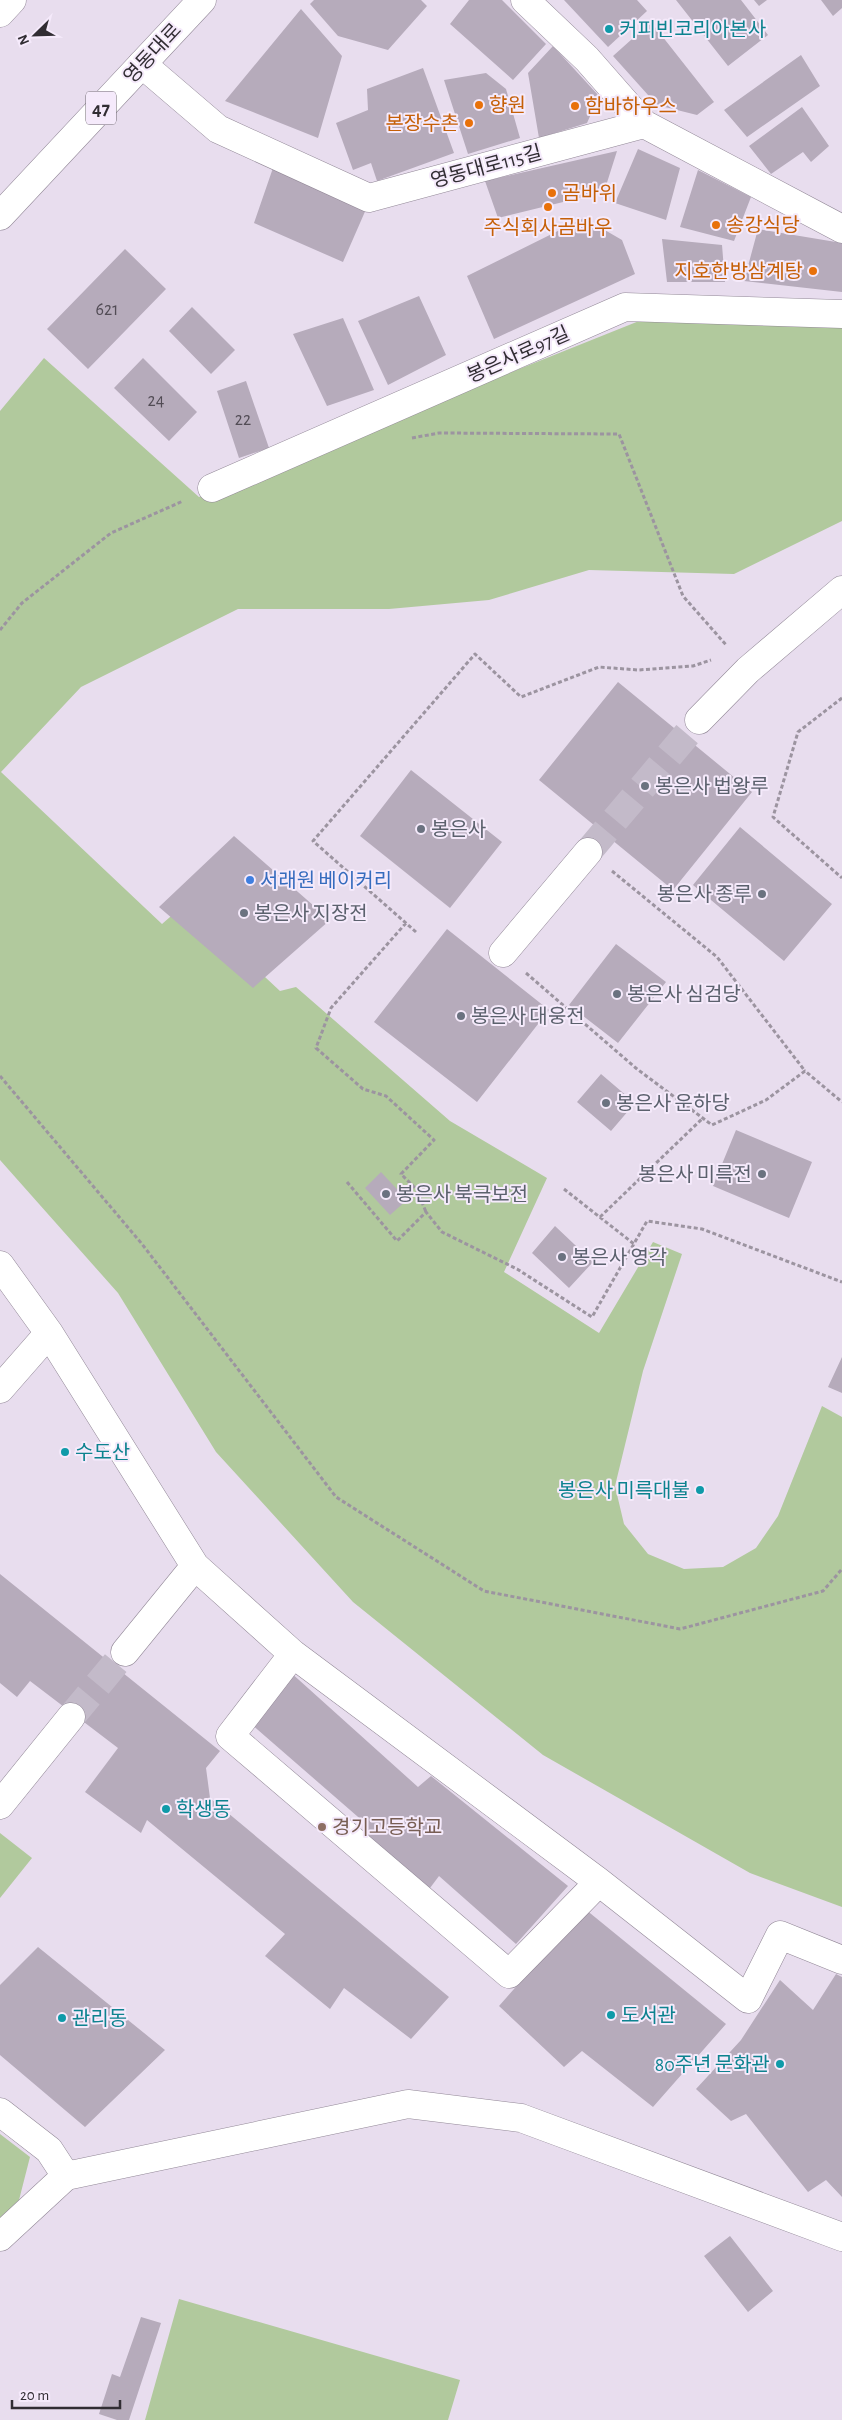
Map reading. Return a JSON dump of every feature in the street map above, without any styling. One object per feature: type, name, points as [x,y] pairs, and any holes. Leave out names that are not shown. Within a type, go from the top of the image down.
[{"type":"street","points":[[0,13],[12,0]]},
{"type":"street","name":"영동대로","points":[[0,216],[202,0]]},
{"type":"street","points":[[525,0],[587,59],[644,124],[842,229]]},
{"type":"street","name":"영동대로115길","points":[[142,64],[218,129],[369,198],[644,124]]},
{"type":"street","name":"봉은사로97길","points":[[212,488],[625,307],[842,314]]},
{"type":"street","points":[[699,720],[740,661],[842,590]]},
{"type":"street","points":[[503,953],[588,852]]},
{"type":"street","points":[[0,1265],[49,1333],[195,1566],[293,1654],[600,1882],[748,1999],[780,1935],[842,1960]]},
{"type":"street","points":[[0,1389],[49,1333]]},
{"type":"street","points":[[125,1652],[195,1566]]},
{"type":"street","points":[[293,1654],[230,1736],[509,1974],[600,1882]]},
{"type":"street","points":[[0,1805],[71,1717]]},
{"type":"street","points":[[0,2237],[66,2176],[408,2104],[520,2118],[842,2237]]},
{"type":"street","points":[[0,2112],[49,2150],[66,2176]]},
{"type":"path","points":[[410,439],[439,433],[619,434],[683,596],[740,661]]},
{"type":"path","points":[[0,630],[22,603],[111,533],[212,488]]},
{"type":"path","points":[[416,932],[313,841],[475,654],[521,697],[599,667],[638,670],[740,661]]},
{"type":"path","points":[[842,698],[798,732],[773,817],[842,878]]},
{"type":"path","points":[[588,852],[717,957],[805,1070],[842,1102]]},
{"type":"path","points":[[406,923],[331,1008],[316,1048],[363,1089],[386,1096],[434,1140],[401,1174],[417,1190],[426,1212],[442,1232],[517,1269],[592,1316],[647,1221],[702,1229],[842,1282]]},
{"type":"path","points":[[503,953],[637,1069],[712,1125],[766,1100],[805,1070]]},
{"type":"path","points":[[0,1076],[142,1244],[336,1497],[484,1591],[680,1629],[823,1590],[842,1569]]},
{"type":"path","points":[[600,1218],[703,1118]]},
{"type":"path","points":[[347,1182],[397,1241],[426,1212]]},
{"type":"path","points":[[564,1189],[634,1244]]},
{"type":"green space","points":[[664,311],[842,326],[842,521],[734,574],[589,570],[489,600],[389,609],[238,609],[81,687],[1,772],[162,924],[186,903],[280,991],[296,987],[450,1121],[547,1178],[504,1272],[599,1333],[653,1242],[682,1254],[643,1371],[615,1486],[624,1524],[648,1554],[684,1569],[723,1567],[756,1548],[778,1516],[822,1406],[842,1417],[842,1907],[750,1873],[543,1755],[353,1602],[216,1452],[118,1293],[0,1160],[0,411],[44,358],[199,497]]},
{"type":"green space","points":[[0,1833],[32,1858],[0,1898]]},
{"type":"green space","points":[[0,2134],[30,2157],[19,2200],[0,2219]]},
{"type":"green space","points":[[179,2299],[460,2380],[448,2420],[145,2420]]},
{"type":"building","points":[[314,0],[421,0],[427,6],[388,50],[338,36],[310,4]]},
{"type":"building","points":[[469,0],[502,0],[546,44],[513,80],[450,24]]},
{"type":"building","name":"커피빈코리아본사","points":[[564,0],[637,0],[647,11],[608,47]]},
{"type":"building","points":[[676,0],[741,0],[768,35],[728,66]]},
{"type":"building","points":[[754,0],[767,0],[759,6]]},
{"type":"building","points":[[821,0],[842,0],[842,8],[833,16]]},
{"type":"building","points":[[301,9],[342,56],[318,138],[225,101]]},
{"type":"building","points":[[651,22],[714,102],[697,115],[657,105],[613,56]]},
{"type":"building","points":[[553,46],[599,96],[587,123],[539,138],[528,73]]},
{"type":"building","points":[[801,55],[820,86],[747,137],[724,110]]},
{"type":"building","points":[[423,68],[454,153],[377,181],[371,163],[353,170],[336,123],[368,110],[367,89]]},
{"type":"building","points":[[486,73],[506,89],[520,138],[468,154],[444,80]]},
{"type":"building","points":[[802,107],[829,146],[811,162],[803,152],[771,174],[749,146]]},
{"type":"building","points":[[638,149],[680,168],[666,220],[615,203]]},
{"type":"building","points":[[617,151],[604,192],[498,218],[485,181]]},
{"type":"building","points":[[274,165],[367,207],[343,262],[254,223]]},
{"type":"building","points":[[698,170],[751,197],[734,241],[680,227]]},
{"type":"building","points":[[584,218],[622,240],[635,274],[494,339],[467,276]]},
{"type":"building","points":[[758,229],[842,243],[842,292],[744,281]]},
{"type":"building","points":[[662,239],[722,245],[725,282],[667,282]]},
{"type":"building","points":[[125,249],[166,289],[88,369],[47,329]]},
{"type":"building","points":[[419,296],[446,355],[388,385],[358,321]]},
{"type":"building","points":[[192,307],[235,350],[211,374],[169,331]]},
{"type":"building","points":[[343,318],[374,390],[327,406],[293,334]]},
{"type":"building","points":[[143,358],[197,412],[169,441],[114,388]]},
{"type":"building","points":[[246,381],[269,448],[239,458],[217,391]]},
{"type":"building","name":"봉은사 법왕루","points":[[618,682],[752,792],[673,890],[539,780]]},
{"type":"building","points":[[411,770],[502,842],[450,908],[360,836]]},
{"type":"building","name":"봉은사 종루","points":[[740,827],[832,904],[784,961],[693,885]]},
{"type":"building","name":"봉은사 지장전","points":[[234,836],[330,920],[253,988],[159,907]]},
{"type":"building","name":"봉은사 대웅전","points":[[447,929],[549,1010],[477,1102],[374,1022]]},
{"type":"building","name":"봉은사 심검당","points":[[616,944],[666,982],[618,1043],[569,1005]]},
{"type":"building","name":"봉은사 운하당","points":[[601,1074],[635,1103],[611,1131],[577,1102]]},
{"type":"building","name":"봉은사 미륵전","points":[[736,1130],[812,1162],[789,1218],[713,1186]]},
{"type":"building","name":"봉은사 북극보전","points":[[381,1172],[407,1200],[390,1215],[365,1188]]},
{"type":"building","name":"봉은사 영각","points":[[555,1226],[593,1262],[569,1288],[532,1253]]},
{"type":"building","points":[[842,1357],[842,1393],[828,1387]]},
{"type":"building","name":"학생동","points":[[0,1574],[220,1751],[206,1768],[210,1798],[449,1997],[411,2039],[344,1988],[330,2009],[265,1956],[285,1934],[147,1820],[141,1833],[85,1792],[118,1748],[30,1681],[17,1697],[0,1683]]},
{"type":"building","points":[[289,1671],[418,1787],[431,1776],[568,1886],[516,1944],[439,1876],[427,1892],[368,1844],[365,1823],[250,1723]]},
{"type":"building","name":"도서관","points":[[585,1909],[726,2024],[653,2107],[582,2051],[564,2067],[499,2006]]},
{"type":"building","name":"관리동","points":[[38,1947],[165,2050],[85,2127],[0,2055],[0,1985]]},
{"type":"building","name":"80주년 문화관","points":[[836,1974],[842,1977],[842,2197],[826,2180],[808,2192],[746,2114],[731,2121],[696,2089],[741,2040],[780,1980],[813,2010]]},
{"type":"building","points":[[730,2236],[773,2291],[748,2312],[704,2256]]},
{"type":"building","points":[[141,2317],[161,2323],[129,2420],[117,2420],[99,2414],[112,2374],[120,2377]]},
{"type":"tunnel","points":[[588,852],[699,720]]},
{"type":"tunnel","points":[[71,1717],[125,1652]]},
{"type":"place","name":"커피빈코리아본사","points":[[609,29]]},
{"type":"place","name":"향원","points":[[479,105]]},
{"type":"place","name":"함바하우스","points":[[575,106]]},
{"type":"place","name":"본장수촌","points":[[469,123]]},
{"type":"place","name":"곰바위","points":[[552,193]]},
{"type":"place","name":"주식회사곰바우","points":[[548,207]]},
{"type":"place","name":"송강식당","points":[[716,225]]},
{"type":"place","name":"지호한방삼계탕","points":[[813,271]]},
{"type":"place","name":"봉은사 법왕루","points":[[645,786]]},
{"type":"place","name":"봉은사","points":[[421,829]]},
{"type":"place","name":"서래원 베이커리","points":[[250,880]]},
{"type":"place","name":"봉은사 종루","points":[[762,894]]},
{"type":"place","name":"봉은사 지장전","points":[[244,913]]},
{"type":"place","name":"봉은사 심검당","points":[[617,994]]},
{"type":"place","name":"봉은사 대웅전","points":[[461,1016]]},
{"type":"place","name":"봉은사 운하당","points":[[606,1103]]},
{"type":"place","name":"봉은사 미륵전","points":[[762,1174]]},
{"type":"place","name":"봉은사 북극보전","points":[[386,1194]]},
{"type":"place","name":"봉은사 영각","points":[[562,1257]]},
{"type":"place","name":"수도산","points":[[65,1452]]},
{"type":"place","name":"봉은사 미륵대불","points":[[700,1490]]},
{"type":"place","name":"학생동","points":[[166,1809]]},
{"type":"place","name":"경기고등학교","points":[[322,1827]]},
{"type":"place","name":"도서관","points":[[611,2015]]},
{"type":"place","name":"관리동","points":[[62,2018]]},
{"type":"place","name":"80주년 문화관","points":[[780,2064]]}]
